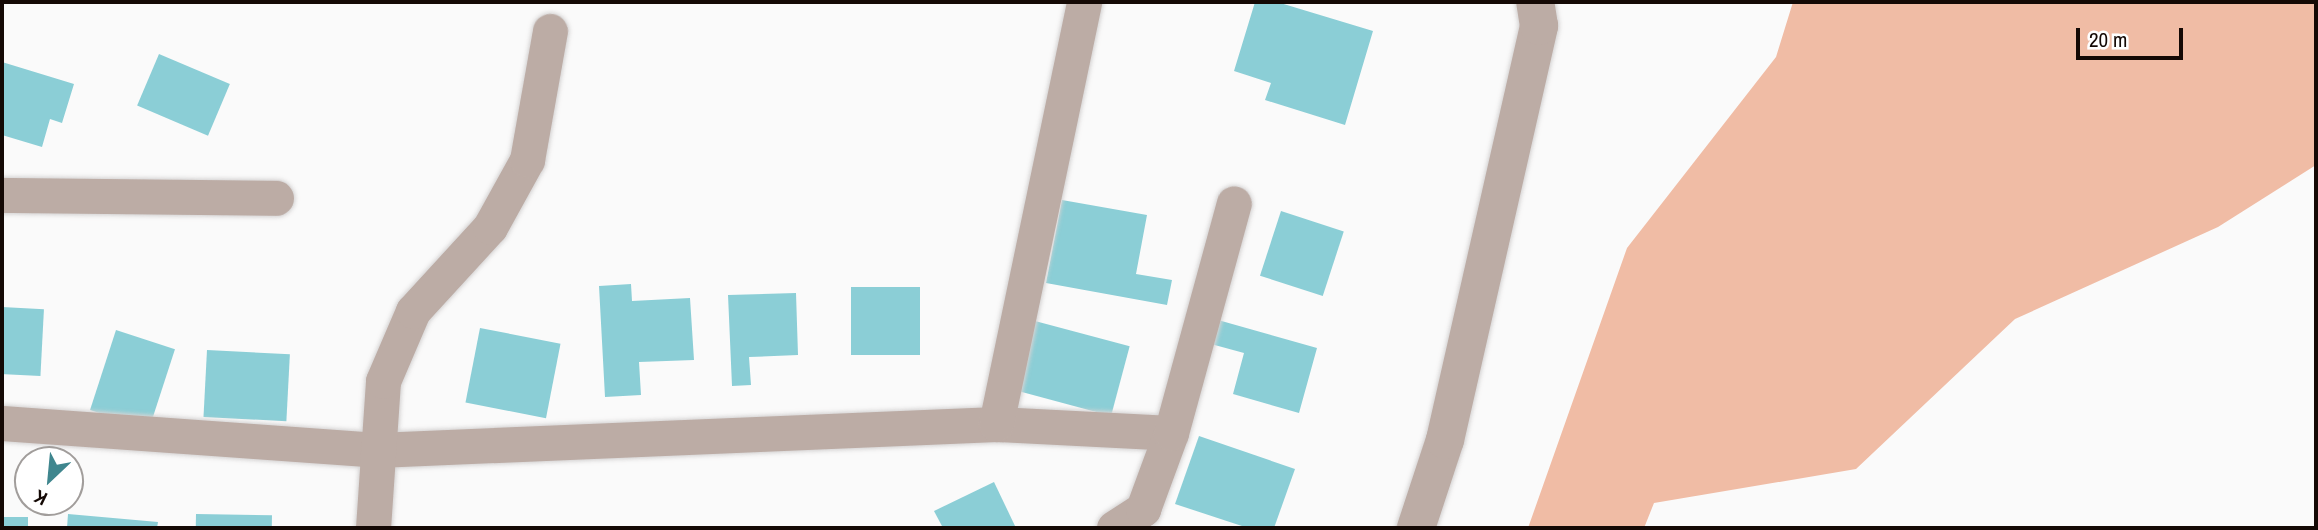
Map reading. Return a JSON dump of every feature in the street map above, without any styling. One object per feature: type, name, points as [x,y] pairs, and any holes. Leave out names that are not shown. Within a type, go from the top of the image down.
[{"type":"street","points":[[996,424],[1084,2]]},
{"type":"street","points":[[1416,528],[1445,440],[1544,10]]},
{"type":"street","points":[[373,528],[383,382],[413,311],[490,227],[527,160],[550,31]]},
{"type":"street","points":[[2,195],[276,198]]},
{"type":"street","points":[[1114,528],[1143,509],[1171,433],[1234,203]]},
{"type":"street","points":[[2,423],[377,450],[996,424],[1171,433]]},
{"type":"shaded area","points":[[1793,2],[2316,2],[2316,165],[2218,227],[2015,319],[1856,469],[1654,503],[1644,528],[1528,528],[1627,248],[1776,57]]},
{"type":"building","points":[[1255,2],[1277,2],[1373,31],[1345,125],[1265,100],[1271,83],[1234,71]]},
{"type":"building","points":[[159,54],[230,84],[208,136],[137,106]]},
{"type":"building","points":[[2,62],[74,84],[62,123],[50,119],[42,147],[2,135]]},
{"type":"building","points":[[1062,200],[1147,215],[1136,274],[1172,280],[1167,305],[1046,283]]},
{"type":"building","points":[[1281,211],[1344,231],[1323,296],[1260,276]]},
{"type":"building","points":[[631,284],[632,301],[690,298],[694,360],[639,362],[641,395],[605,397],[599,286]]},
{"type":"building","points":[[851,287],[920,287],[920,355],[851,355]]},
{"type":"building","points":[[796,293],[798,355],[749,357],[751,385],[732,386],[728,295]]},
{"type":"building","points":[[2,307],[44,309],[40,376],[2,374]]},
{"type":"building","points":[[1218,320],[1317,348],[1299,413],[1233,394],[1244,353],[1211,344]]},
{"type":"building","points":[[1035,321],[1130,346],[1111,416],[1016,391]]},
{"type":"building","points":[[480,328],[560,344],[546,418],[465,403]]},
{"type":"building","points":[[116,330],[175,349],[149,429],[90,410]]},
{"type":"building","points":[[207,350],[290,354],[286,421],[203,417]]},
{"type":"building","points":[[1199,436],[1295,469],[1274,528],[1248,528],[1175,504]]},
{"type":"building","points":[[994,482],[1016,528],[943,528],[934,511]]},
{"type":"building","points":[[196,514],[272,515],[272,528],[196,528]]},
{"type":"building","points":[[68,516],[158,522],[157,528],[67,528]]},
{"type":"building","points":[[2,517],[28,517],[28,528],[2,528]]}]
